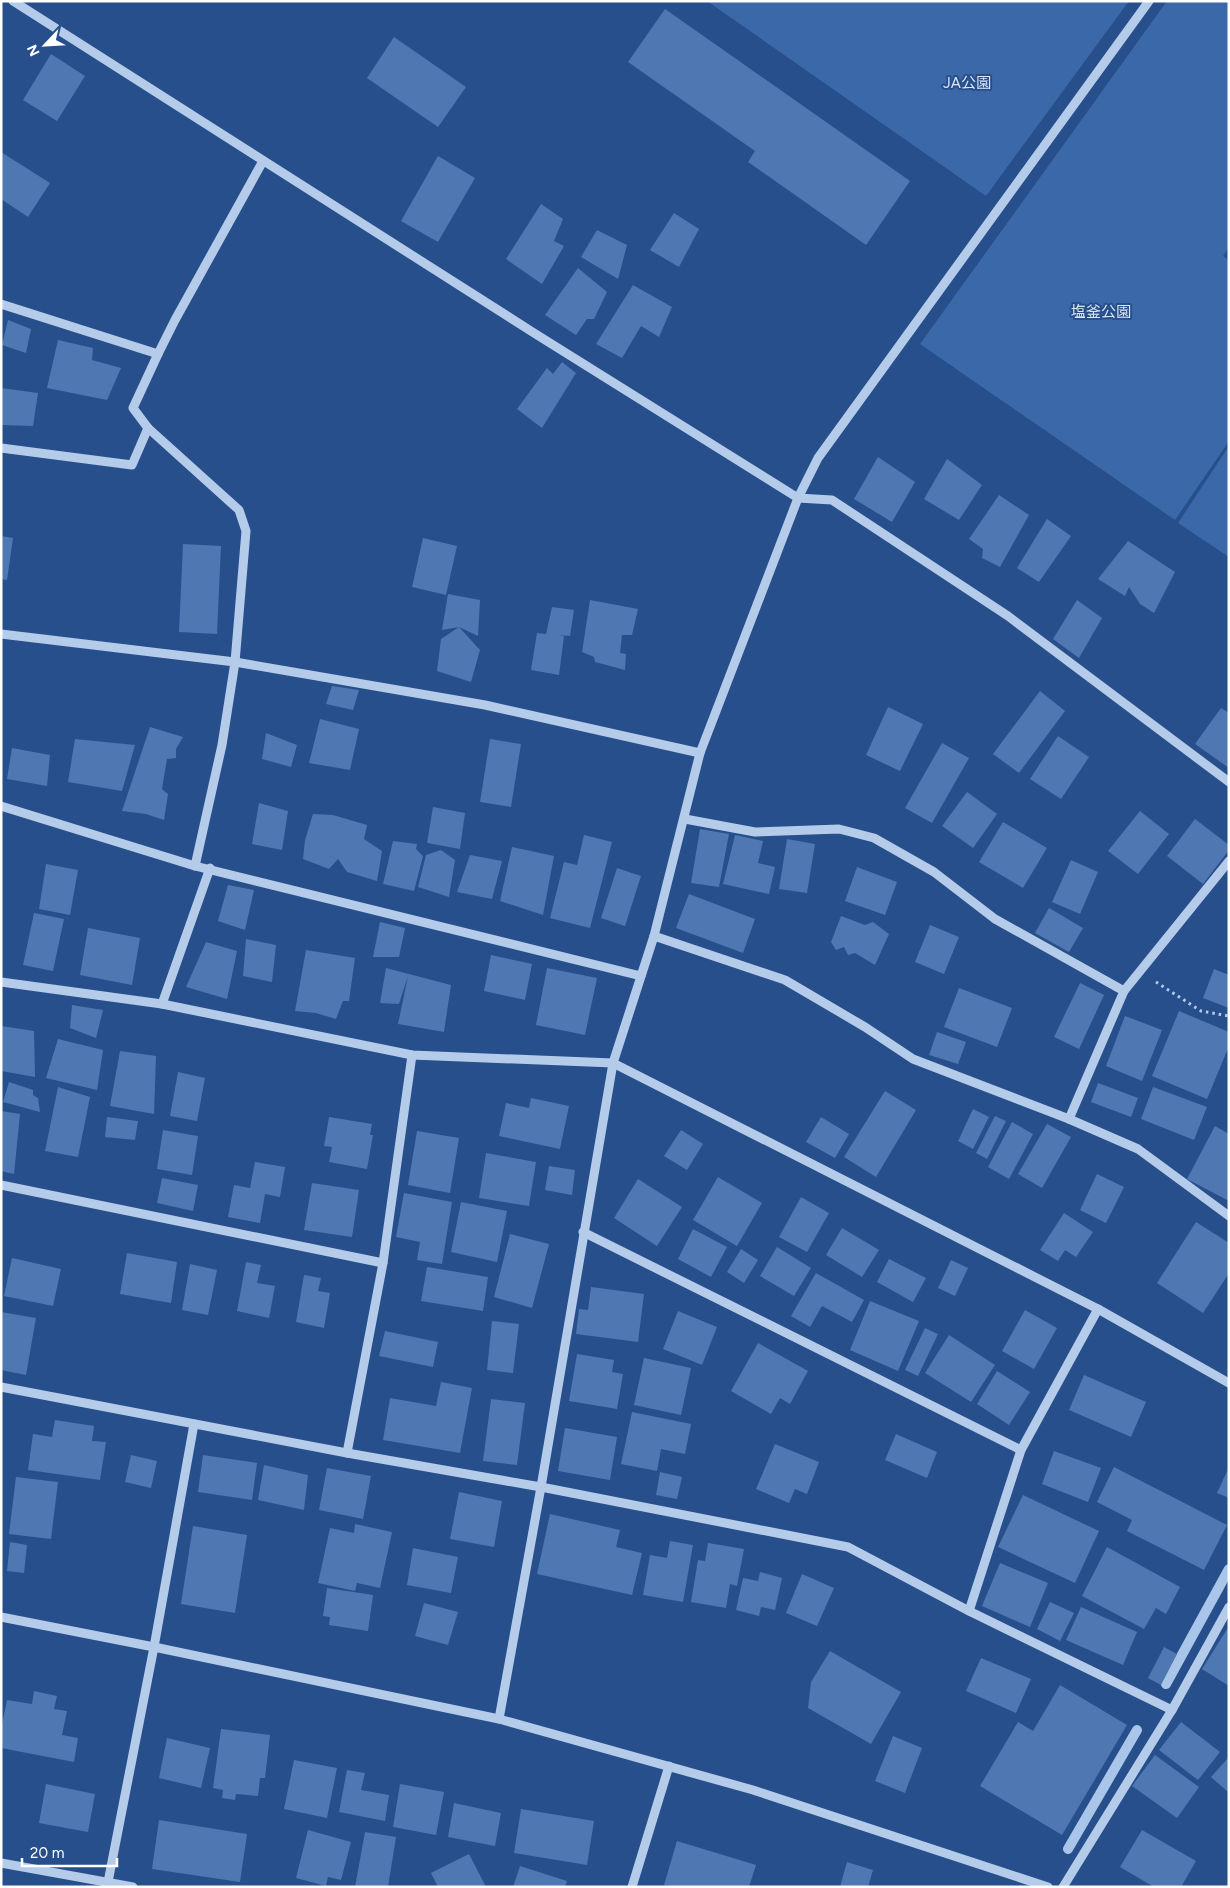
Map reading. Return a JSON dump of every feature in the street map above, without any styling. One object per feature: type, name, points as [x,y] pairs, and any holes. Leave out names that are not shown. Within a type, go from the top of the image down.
[{"type":"street","points":[[14,1],[534,333],[798,498],[832,500],[1008,616],[1229,782]]},
{"type":"street","points":[[499,1719],[541,1487],[613,1063],[654,936],[685,819],[700,753],[798,498],[818,458],[1149,1]]},
{"type":"street","points":[[195,866],[222,744],[235,662],[246,532],[239,510],[148,428],[132,408],[175,320],[263,161]]},
{"type":"street","points":[[1,304],[158,354]]},
{"type":"street","points":[[1,448],[132,465],[148,428]]},
{"type":"street","points":[[1,634],[235,662],[485,705],[700,753]]},
{"type":"street","points":[[1,806],[195,866],[210,868],[641,976]]},
{"type":"street","points":[[685,819],[755,832],[838,829],[874,838],[934,872],[995,919],[1124,991]]},
{"type":"street","points":[[1069,1119],[1124,991],[1229,861]]},
{"type":"street","points":[[162,1004],[210,868]]},
{"type":"street","points":[[654,936],[785,980],[865,1027],[913,1059],[1069,1119],[1138,1149],[1229,1216]]},
{"type":"street","points":[[1,982],[162,1004],[412,1054],[613,1063],[1098,1309],[1229,1383]]},
{"type":"street","points":[[347,1453],[383,1263],[412,1054]]},
{"type":"street","points":[[1,1184],[383,1263]]},
{"type":"street","points":[[583,1232],[1021,1450]]},
{"type":"street","points":[[969,1612],[1021,1450],[1098,1309]]},
{"type":"street","points":[[1,1387],[347,1453],[541,1487],[848,1547],[969,1612],[1172,1710]]},
{"type":"street","points":[[108,1882],[154,1647],[194,1424]]},
{"type":"street","points":[[1063,1887],[1172,1710],[1229,1607]]},
{"type":"street","points":[[1,1617],[499,1719],[753,1790],[1048,1887]]},
{"type":"street","points":[[632,1887],[669,1766]]},
{"type":"street","points":[[1,1863],[133,1887]]},
{"type":"path","points":[[1140,972],[1201,1011],[1229,1016]]},
{"type":"green space","name":"JA公園","points":[[707,1],[1129,1],[986,196]]},
{"type":"green space","name":"塩釜公園","points":[[1167,1],[1229,1],[1229,248],[1223,256],[1229,260],[1229,441],[1175,520],[920,344]]},
{"type":"green space","points":[[1229,446],[1229,557],[1178,523]]},
{"type":"building","points":[[665,9],[910,181],[866,245],[748,162],[755,151],[628,62]]},
{"type":"building","points":[[394,37],[466,87],[438,127],[367,78]]},
{"type":"building","points":[[51,54],[85,76],[57,121],[23,100]]},
{"type":"building","points":[[1,152],[50,183],[28,217],[1,199]]},
{"type":"building","points":[[438,156],[475,178],[438,242],[401,221]]},
{"type":"building","points":[[541,204],[563,219],[554,241],[564,246],[542,284],[506,259]]},
{"type":"building","points":[[674,213],[699,229],[679,267],[650,250]]},
{"type":"building","points":[[597,230],[627,245],[618,279],[581,257]]},
{"type":"building","points":[[578,268],[607,292],[594,319],[587,319],[576,335],[545,315]]},
{"type":"building","points":[[633,285],[672,307],[659,337],[641,326],[622,358],[596,344]]},
{"type":"building","points":[[8,320],[31,329],[26,353],[2,345]]},
{"type":"building","points":[[58,340],[93,348],[92,360],[121,368],[107,400],[47,388]]},
{"type":"building","points":[[562,362],[576,373],[542,428],[517,409],[547,368],[553,374]]},
{"type":"building","points":[[1,388],[38,393],[33,426],[1,425]]},
{"type":"building","points":[[878,457],[915,482],[892,522],[854,499]]},
{"type":"building","points":[[947,459],[982,485],[959,520],[924,499]]},
{"type":"building","points":[[999,495],[1029,515],[1000,567],[982,558],[983,549],[969,539]]},
{"type":"building","points":[[1047,519],[1071,536],[1039,582],[1017,568]]},
{"type":"building","points":[[1,536],[13,538],[7,580],[1,579]]},
{"type":"building","points":[[423,538],[457,546],[446,595],[412,587]]},
{"type":"building","points":[[1128,541],[1175,572],[1154,613],[1140,604],[1129,587],[1125,596],[1098,579]]},
{"type":"building","points":[[183,544],[221,546],[217,634],[179,632]]},
{"type":"building","points":[[448,594],[480,600],[478,636],[459,627],[442,630]]},
{"type":"building","points":[[590,600],[638,609],[632,635],[622,635],[620,653],[626,654],[625,670],[595,662],[594,657],[582,652]]},
{"type":"building","points":[[1077,600],[1102,618],[1079,658],[1053,639]]},
{"type":"building","points":[[552,607],[574,610],[570,636],[559,635],[564,636],[559,675],[531,670],[537,633],[546,634]]},
{"type":"building","points":[[459,627],[480,650],[471,682],[437,671],[441,639]]},
{"type":"building","points":[[332,686],[359,690],[353,710],[326,704]]},
{"type":"building","points":[[1040,691],[1065,711],[1019,773],[993,754]]},
{"type":"building","points":[[888,707],[923,724],[900,771],[866,755]]},
{"type":"building","points":[[1221,708],[1229,713],[1229,768],[1195,744]]},
{"type":"building","points":[[320,719],[359,729],[350,770],[309,763]]},
{"type":"building","points":[[150,727],[183,737],[176,749],[176,758],[167,759],[162,789],[168,794],[164,820],[146,814],[122,811]]},
{"type":"building","points":[[266,733],[297,745],[291,767],[262,759]]},
{"type":"building","points":[[1058,736],[1089,757],[1061,799],[1030,779]]},
{"type":"building","points":[[75,739],[135,745],[122,791],[68,782]]},
{"type":"building","points":[[490,739],[521,744],[511,807],[480,802]]},
{"type":"building","points":[[942,743],[969,758],[932,823],[905,808]]},
{"type":"building","points":[[12,748],[50,755],[47,786],[7,779]]},
{"type":"building","points":[[967,792],[997,814],[973,848],[942,826]]},
{"type":"building","points":[[259,803],[288,811],[282,850],[252,844]]},
{"type":"building","points":[[433,807],[465,813],[460,849],[427,843]]},
{"type":"building","points":[[1140,811],[1169,834],[1138,874],[1108,851]]},
{"type":"building","points":[[313,814],[333,815],[367,825],[364,839],[382,851],[377,881],[347,872],[338,859],[329,869],[303,859],[305,840]]},
{"type":"building","points":[[1195,819],[1229,845],[1229,850],[1203,884],[1167,856]]},
{"type":"building","points":[[1003,822],[1047,848],[1023,888],[979,862]]},
{"type":"building","points":[[700,829],[729,834],[719,887],[691,883]]},
{"type":"building","points":[[584,835],[612,842],[590,928],[550,918],[564,862],[577,865]]},
{"type":"building","points":[[735,835],[763,841],[758,863],[775,867],[769,894],[723,884]]},
{"type":"building","points":[[787,839],[815,844],[807,893],[779,889]]},
{"type":"building","points":[[393,841],[417,844],[416,849],[423,856],[414,891],[383,884]]},
{"type":"building","points":[[512,847],[554,856],[543,915],[500,901]]},
{"type":"building","points":[[441,850],[455,860],[449,897],[418,887],[426,855]]},
{"type":"building","points":[[470,855],[502,861],[492,899],[457,892]]},
{"type":"building","points":[[1071,860],[1098,872],[1080,914],[1052,902]]},
{"type":"building","points":[[46,864],[78,870],[70,915],[39,909]]},
{"type":"building","points":[[857,867],[897,882],[885,915],[845,901]]},
{"type":"building","points":[[617,868],[641,876],[625,926],[601,918]]},
{"type":"building","points":[[228,885],[254,890],[245,930],[218,921]]},
{"type":"building","points":[[689,894],[755,919],[743,953],[676,928]]},
{"type":"building","points":[[1049,908],[1083,928],[1069,952],[1035,933]]},
{"type":"building","points":[[34,913],[64,919],[53,971],[23,965]]},
{"type":"building","points":[[841,916],[865,925],[873,922],[889,934],[875,965],[855,953],[848,955],[844,947],[836,950],[831,942]]},
{"type":"building","points":[[380,922],[405,928],[399,957],[373,957]]},
{"type":"building","points":[[930,925],[959,937],[944,974],[915,962]]},
{"type":"building","points":[[88,928],[140,938],[132,985],[80,975]]},
{"type":"building","points":[[246,939],[276,945],[272,982],[243,976]]},
{"type":"building","points":[[206,942],[237,951],[227,999],[186,987]]},
{"type":"building","points":[[306,950],[355,958],[349,1001],[343,1001],[336,1019],[316,1013],[295,1011]]},
{"type":"building","points":[[491,955],[532,964],[525,1000],[484,991]]},
{"type":"building","points":[[386,968],[451,985],[444,1032],[398,1024],[408,976],[399,1004],[380,1003]]},
{"type":"building","points":[[547,968],[597,978],[585,1035],[536,1025]]},
{"type":"building","points":[[1214,969],[1229,975],[1229,1008],[1203,998]]},
{"type":"building","points":[[1080,983],[1104,995],[1079,1049],[1054,1037]]},
{"type":"building","points":[[959,988],[1012,1008],[997,1047],[944,1027]]},
{"type":"building","points":[[72,1005],[103,1010],[96,1038],[70,1028]]},
{"type":"building","points":[[1179,1011],[1229,1032],[1229,1046],[1207,1099],[1152,1076]]},
{"type":"building","points":[[1125,1016],[1162,1030],[1142,1081],[1106,1066]]},
{"type":"building","points":[[1,1026],[34,1031],[35,1077],[1,1071]]},
{"type":"building","points":[[937,1032],[966,1042],[958,1064],[929,1055]]},
{"type":"building","points":[[58,1039],[103,1050],[97,1090],[46,1078]]},
{"type":"building","points":[[120,1051],[156,1056],[154,1114],[110,1106]]},
{"type":"building","points":[[178,1072],[205,1078],[197,1121],[170,1116]]},
{"type":"building","points":[[9,1082],[33,1090],[33,1095],[38,1098],[40,1112],[3,1102]]},
{"type":"building","points":[[1098,1083],[1138,1098],[1131,1117],[1091,1102]]},
{"type":"building","points":[[58,1087],[90,1097],[78,1157],[45,1151]]},
{"type":"building","points":[[1153,1087],[1207,1107],[1194,1140],[1141,1119]]},
{"type":"building","points":[[885,1091],[916,1110],[876,1177],[844,1157]]},
{"type":"building","points":[[531,1098],[569,1106],[560,1149],[499,1136],[506,1103],[529,1108]]},
{"type":"building","points":[[973,1109],[989,1117],[973,1149],[958,1141]]},
{"type":"building","points":[[1,1111],[20,1114],[14,1174],[1,1171]]},
{"type":"building","points":[[995,1116],[1006,1121],[987,1159],[976,1153]]},
{"type":"building","points":[[107,1117],[138,1121],[135,1140],[105,1137]]},
{"type":"building","points":[[329,1117],[372,1124],[370,1135],[373,1135],[367,1169],[329,1162],[332,1147],[324,1146]]},
{"type":"building","points":[[821,1117],[849,1134],[835,1158],[806,1142]]},
{"type":"building","points":[[1012,1122],[1033,1134],[1009,1179],[988,1167]]},
{"type":"building","points":[[1047,1124],[1071,1137],[1042,1188],[1018,1174]]},
{"type":"building","points":[[1215,1126],[1229,1134],[1229,1201],[1187,1179]]},
{"type":"building","points":[[163,1130],[198,1136],[192,1175],[157,1169]]},
{"type":"building","points":[[681,1130],[703,1144],[687,1170],[664,1156]]},
{"type":"building","points":[[417,1131],[459,1138],[450,1193],[408,1185]]},
{"type":"building","points":[[486,1153],[536,1162],[529,1206],[479,1198]]},
{"type":"building","points":[[255,1162],[285,1167],[280,1197],[265,1194],[260,1223],[228,1217],[234,1185],[250,1188]]},
{"type":"building","points":[[549,1166],[575,1170],[572,1195],[545,1190]]},
{"type":"building","points":[[1097,1174],[1124,1187],[1106,1223],[1080,1210]]},
{"type":"building","points":[[718,1177],[762,1203],[737,1246],[693,1220]]},
{"type":"building","points":[[162,1178],[198,1185],[193,1211],[157,1203]]},
{"type":"building","points":[[638,1179],[682,1207],[657,1246],[614,1218]]},
{"type":"building","points":[[312,1183],[359,1190],[352,1237],[304,1230]]},
{"type":"building","points":[[404,1193],[452,1202],[442,1264],[417,1260],[420,1242],[396,1237]]},
{"type":"building","points":[[801,1197],[829,1213],[807,1252],[779,1237]]},
{"type":"building","points":[[461,1202],[507,1211],[497,1262],[451,1252]]},
{"type":"building","points":[[1064,1213],[1093,1232],[1076,1257],[1065,1250],[1058,1261],[1040,1250]]},
{"type":"building","points":[[1196,1222],[1229,1243],[1229,1273],[1203,1313],[1157,1283]]},
{"type":"building","points":[[842,1228],[879,1250],[862,1277],[826,1255]]},
{"type":"building","points":[[693,1229],[727,1247],[711,1277],[678,1259]]},
{"type":"building","points":[[510,1234],[549,1244],[532,1308],[494,1297]]},
{"type":"building","points":[[777,1247],[811,1268],[794,1296],[760,1276]]},
{"type":"building","points":[[741,1249],[758,1260],[744,1283],[727,1272]]},
{"type":"building","points":[[127,1253],[177,1262],[171,1303],[120,1294]]},
{"type":"building","points":[[12,1258],[61,1269],[53,1306],[4,1296]]},
{"type":"building","points":[[889,1259],[926,1278],[913,1302],[877,1282]]},
{"type":"building","points":[[951,1260],[968,1268],[955,1296],[938,1288]]},
{"type":"building","points":[[246,1262],[261,1265],[257,1283],[275,1286],[269,1318],[237,1311]]},
{"type":"building","points":[[190,1264],[217,1270],[208,1315],[182,1310]]},
{"type":"building","points":[[427,1267],[488,1277],[483,1311],[421,1301]]},
{"type":"building","points":[[816,1273],[864,1300],[852,1322],[822,1306],[810,1327],[791,1316]]},
{"type":"building","points":[[304,1275],[321,1278],[318,1291],[330,1293],[324,1328],[296,1322]]},
{"type":"building","points":[[591,1287],[644,1294],[638,1342],[576,1334],[579,1309],[588,1310]]},
{"type":"building","points":[[870,1301],[919,1321],[898,1371],[850,1350]]},
{"type":"building","points":[[1025,1310],[1057,1328],[1034,1369],[1002,1351]]},
{"type":"building","points":[[678,1311],[717,1327],[702,1365],[663,1349]]},
{"type":"building","points":[[1,1312],[36,1318],[26,1375],[1,1370]]},
{"type":"building","points":[[492,1321],[519,1324],[513,1373],[487,1370]]},
{"type":"building","points":[[925,1328],[938,1334],[918,1376],[905,1370]]},
{"type":"building","points":[[385,1331],[438,1342],[433,1367],[379,1356]]},
{"type":"building","points":[[949,1335],[995,1365],[971,1402],[925,1373]]},
{"type":"building","points":[[758,1343],[808,1371],[790,1404],[780,1398],[771,1414],[731,1391]]},
{"type":"building","points":[[577,1354],[614,1360],[612,1372],[623,1374],[617,1409],[569,1401]]},
{"type":"building","points":[[644,1358],[691,1368],[681,1415],[634,1405]]},
{"type":"building","points":[[997,1371],[1030,1392],[1009,1425],[977,1404]]},
{"type":"building","points":[[1084,1375],[1146,1402],[1131,1437],[1069,1410]]},
{"type":"building","points":[[441,1382],[472,1388],[460,1453],[383,1440],[390,1398],[436,1406]]},
{"type":"building","points":[[491,1399],[525,1403],[517,1465],[483,1461]]},
{"type":"building","points":[[632,1412],[691,1424],[685,1454],[661,1449],[657,1471],[621,1464]]},
{"type":"building","points":[[55,1420],[94,1426],[92,1441],[106,1442],[100,1480],[28,1470],[33,1434],[52,1437]]},
{"type":"building","points":[[565,1428],[617,1437],[610,1480],[558,1471]]},
{"type":"building","points":[[896,1434],[937,1452],[927,1478],[885,1460]]},
{"type":"building","points":[[775,1444],[819,1462],[807,1494],[795,1489],[789,1503],[756,1489]]},
{"type":"building","points":[[1054,1451],[1101,1468],[1088,1502],[1042,1484]]},
{"type":"building","points":[[131,1455],[157,1461],[151,1488],[125,1482]]},
{"type":"building","points":[[203,1455],[257,1463],[252,1500],[198,1492]]},
{"type":"building","points":[[264,1465],[308,1475],[304,1510],[258,1500]]},
{"type":"building","points":[[1114,1467],[1227,1525],[1204,1570],[1127,1531],[1132,1520],[1097,1502]]},
{"type":"building","points":[[1229,1467],[1229,1498],[1217,1493]]},
{"type":"building","points":[[327,1468],[371,1476],[363,1519],[319,1510]]},
{"type":"building","points":[[660,1472],[682,1477],[677,1499],[656,1495]]},
{"type":"building","points":[[16,1477],[58,1482],[51,1539],[9,1534]]},
{"type":"building","points":[[459,1492],[502,1501],[494,1547],[450,1539]]},
{"type":"building","points":[[1023,1495],[1099,1531],[1075,1583],[998,1547]]},
{"type":"building","points":[[550,1514],[620,1530],[616,1547],[642,1553],[632,1595],[537,1574]]},
{"type":"building","points":[[355,1524],[392,1532],[380,1588],[357,1583],[355,1591],[318,1583],[330,1528],[354,1533]]},
{"type":"building","points":[[193,1526],[247,1535],[235,1613],[181,1604]]},
{"type":"building","points":[[670,1541],[693,1545],[683,1602],[643,1595],[650,1555],[667,1558]]},
{"type":"building","points":[[10,1542],[27,1545],[24,1573],[7,1571]]},
{"type":"building","points":[[708,1543],[744,1549],[737,1586],[730,1584],[726,1608],[691,1602],[698,1560],[705,1561]]},
{"type":"building","points":[[1107,1547],[1180,1587],[1166,1614],[1156,1608],[1144,1629],[1082,1596]]},
{"type":"building","points":[[413,1548],[458,1557],[451,1593],[407,1585]]},
{"type":"building","points":[[1000,1563],[1048,1583],[1030,1627],[982,1606]]},
{"type":"building","points":[[760,1572],[782,1578],[775,1610],[761,1607],[759,1616],[736,1610],[743,1578],[758,1581]]},
{"type":"building","points":[[802,1574],[834,1588],[817,1626],[786,1613]]},
{"type":"building","points":[[327,1588],[373,1595],[368,1631],[329,1625],[330,1617],[323,1616]]},
{"type":"building","points":[[1050,1602],[1074,1613],[1060,1641],[1037,1629]]},
{"type":"building","points":[[424,1603],[458,1612],[448,1645],[415,1636]]},
{"type":"building","points":[[1081,1607],[1137,1632],[1123,1665],[1066,1640]]},
{"type":"building","points":[[1229,1626],[1229,1686],[1202,1669]]},
{"type":"building","points":[[1164,1647],[1177,1654],[1161,1685],[1148,1678]]},
{"type":"building","points":[[830,1651],[901,1692],[871,1744],[808,1708],[811,1682]]},
{"type":"building","points":[[981,1658],[1031,1679],[1016,1713],[966,1691]]},
{"type":"building","points":[[1060,1685],[1127,1725],[1062,1835],[980,1786],[1018,1722],[1033,1731]]},
{"type":"building","points":[[34,1691],[57,1696],[54,1709],[67,1711],[62,1735],[78,1738],[74,1762],[1,1748],[1,1729],[7,1700],[32,1704]]},
{"type":"building","points":[[1181,1722],[1220,1752],[1198,1780],[1159,1750]]},
{"type":"building","points":[[221,1729],[270,1735],[265,1778],[260,1778],[258,1796],[236,1794],[235,1800],[222,1798],[223,1790],[213,1788]]},
{"type":"building","points":[[893,1736],[922,1748],[905,1793],[875,1781]]},
{"type":"building","points":[[167,1738],[210,1748],[201,1788],[159,1778]]},
{"type":"building","points":[[1155,1755],[1199,1787],[1177,1818],[1132,1786]]},
{"type":"building","points":[[1229,1757],[1229,1793],[1211,1777]]},
{"type":"building","points":[[294,1760],[337,1768],[327,1818],[284,1809]]},
{"type":"building","points":[[347,1770],[365,1773],[361,1790],[389,1795],[385,1821],[339,1812]]},
{"type":"building","points":[[46,1784],[95,1794],[88,1832],[39,1823]]},
{"type":"building","points":[[400,1784],[444,1792],[436,1835],[393,1827]]},
{"type":"building","points":[[454,1803],[501,1813],[495,1846],[448,1837]]},
{"type":"building","points":[[521,1809],[594,1821],[587,1865],[514,1853]]},
{"type":"building","points":[[159,1820],[247,1834],[240,1882],[152,1869]]},
{"type":"building","points":[[308,1830],[351,1842],[341,1880],[328,1877],[326,1886],[296,1878]]},
{"type":"building","points":[[1142,1830],[1196,1861],[1181,1887],[1154,1887],[1120,1867]]},
{"type":"building","points":[[365,1832],[396,1837],[388,1887],[355,1887]]},
{"type":"building","points":[[677,1841],[756,1865],[749,1887],[671,1887],[664,1885]]},
{"type":"building","points":[[469,1854],[486,1887],[438,1887],[431,1873]]},
{"type":"building","points":[[847,1862],[873,1870],[868,1887],[840,1887]]},
{"type":"building","points":[[520,1866],[567,1881],[565,1887],[513,1887]]},
{"type":"waterway","points":[[1166,1684],[1229,1569]]},
{"type":"waterway","points":[[1068,1849],[1137,1730]]}]
